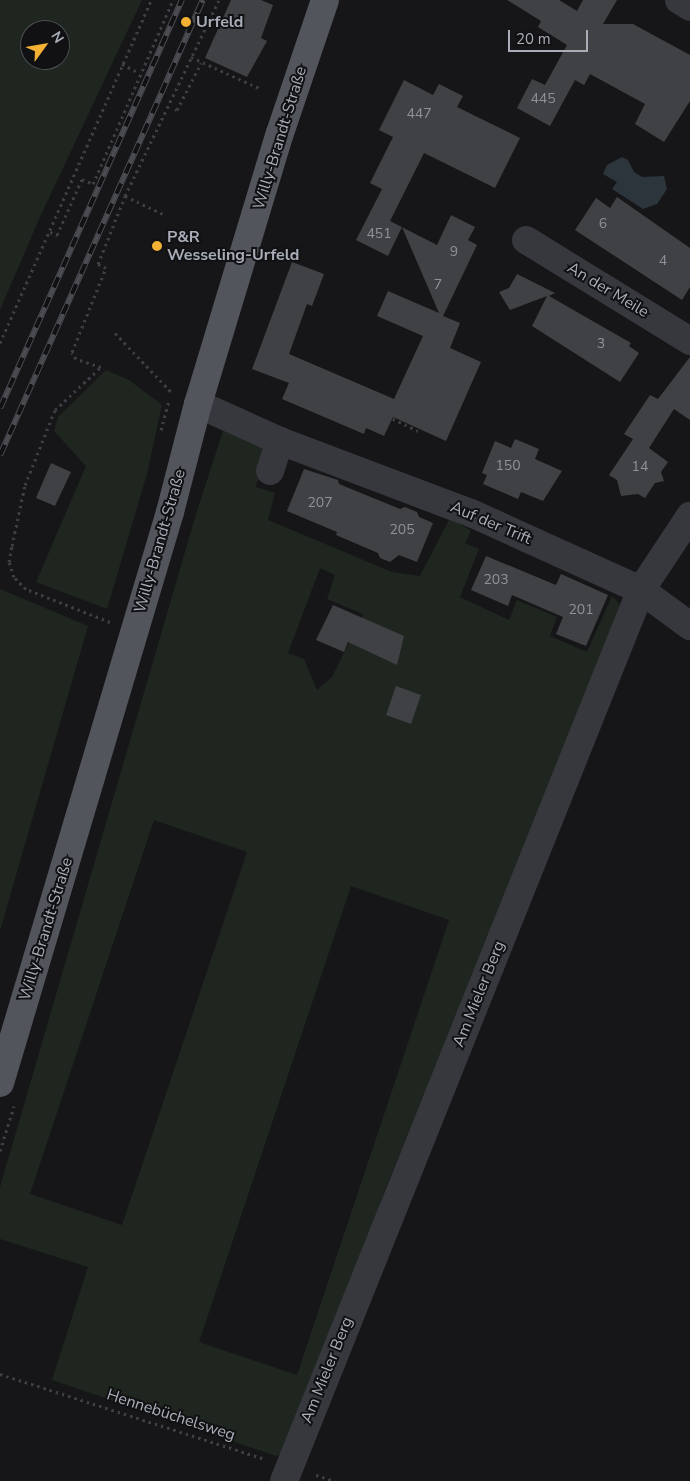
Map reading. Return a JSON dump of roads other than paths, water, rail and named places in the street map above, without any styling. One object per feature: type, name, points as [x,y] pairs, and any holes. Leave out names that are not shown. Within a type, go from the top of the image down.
[{"type":"main road","name":"Willy-Brandt-Straße","points":[[0,1083],[134,631],[198,404],[280,133],[325,0]]},
{"type":"street","points":[[679,0],[690,7]]},
{"type":"street","name":"An der Meile","points":[[526,240],[690,340]]},
{"type":"street","name":"Auf der Trift","points":[[198,404],[280,441],[471,513],[642,590],[690,626]]},
{"type":"street","points":[[270,471],[280,441]]},
{"type":"street","name":"Am Mieler Berg","points":[[286,1474],[642,590],[690,516]]},
{"type":"railway","points":[[0,408],[182,0]]},
{"type":"railway","points":[[0,455],[203,0]]},
{"type":"place","name":"Urfeld","points":[[186,22]]},
{"type":"place","name":"P&R Wesseling-Urfeld","points":[[157,246]]}]
